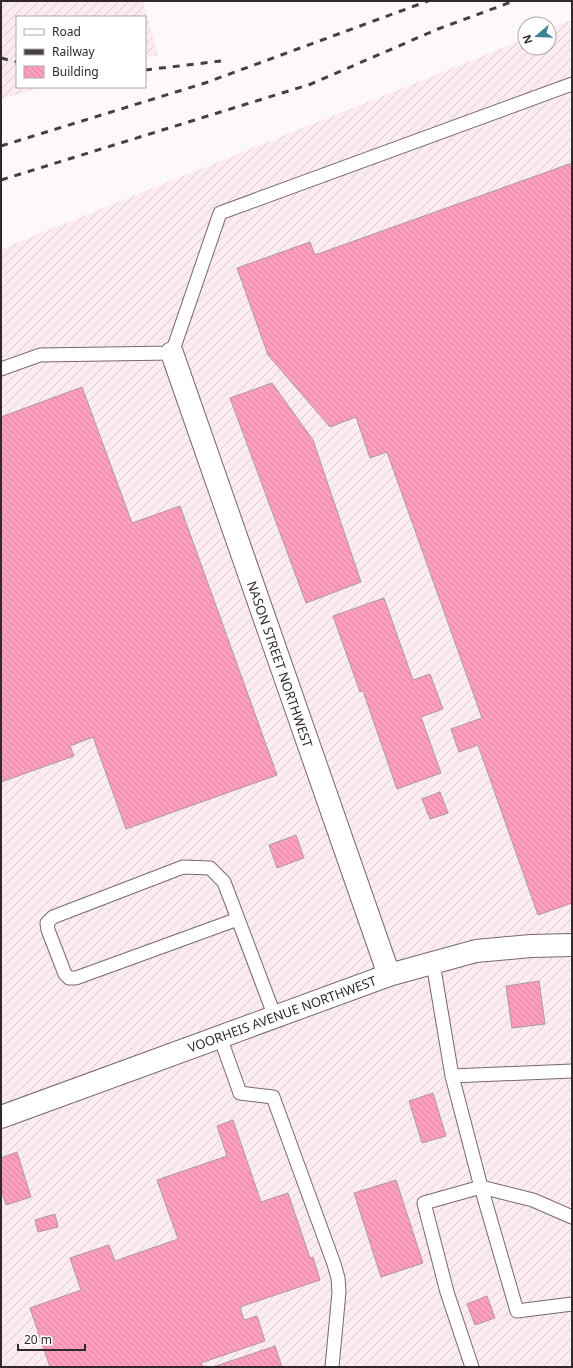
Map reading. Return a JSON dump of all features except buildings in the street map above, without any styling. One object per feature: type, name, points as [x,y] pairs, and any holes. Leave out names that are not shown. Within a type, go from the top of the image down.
[{"type":"street","name":"NASON STREET NORTHWEST","points":[[172,353],[389,975]]},
{"type":"street","name":"VOORHEIS AVENUE NORTHWEST","points":[[1,1117],[389,975],[476,951],[531,946],[572,945]]},
{"type":"lane","points":[[1,368],[40,355],[172,353],[220,213],[572,84]]},
{"type":"lane","points":[[238,919],[76,978],[69,978],[65,974],[48,930],[47,923],[53,917],[183,867],[210,868],[224,882],[275,1016]]},
{"type":"lane","points":[[433,963],[452,1076],[481,1187],[517,1311],[572,1304]]},
{"type":"lane","points":[[220,1037],[240,1093],[273,1097],[334,1264],[338,1278],[339,1292],[332,1367]]},
{"type":"lane","points":[[452,1076],[572,1071]]},
{"type":"lane","points":[[472,1367],[447,1292],[424,1203],[481,1187],[533,1200],[572,1217]]},
{"type":"shaded area","points":[[1,1],[143,1],[158,55],[146,59],[146,16],[16,16],[16,88],[40,88],[1,99]]},
{"type":"shaded area","points":[[572,20],[572,1367],[1,1367],[1,249],[517,42],[517,56],[557,56],[557,26]]},
{"type":"railway","points":[[1,146],[205,83],[428,1]]},
{"type":"railway","points":[[1,180],[311,84],[438,29],[514,1]]},
{"type":"railway","points":[[1,58],[16,62]]},
{"type":"railway","points":[[146,70],[221,61]]}]
